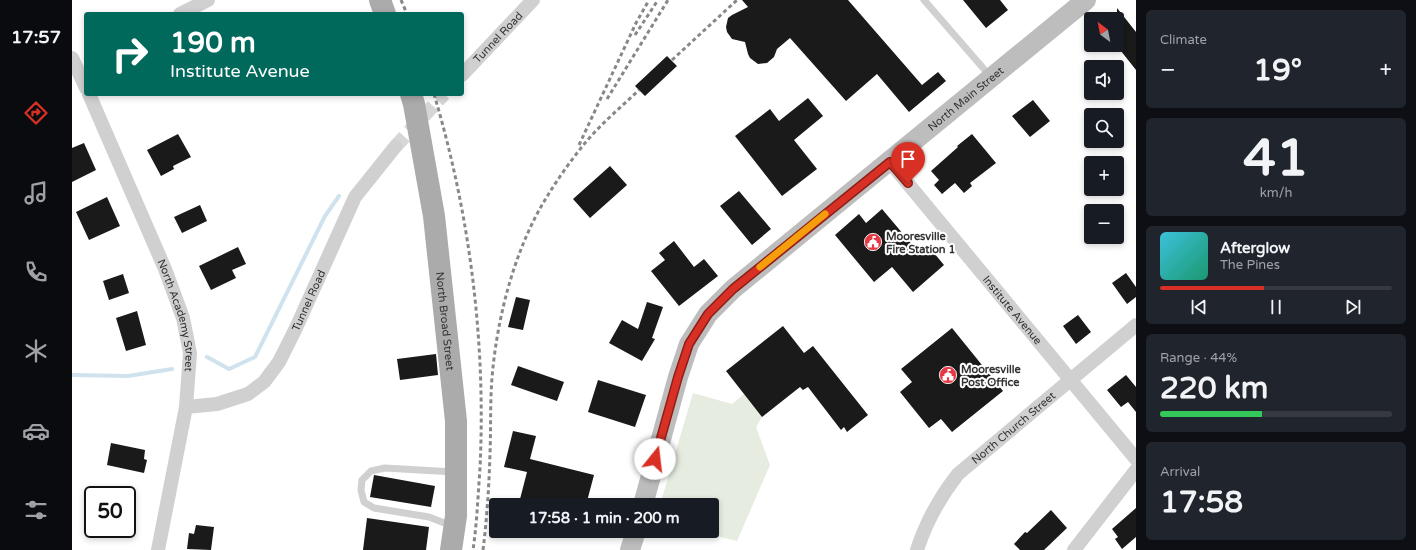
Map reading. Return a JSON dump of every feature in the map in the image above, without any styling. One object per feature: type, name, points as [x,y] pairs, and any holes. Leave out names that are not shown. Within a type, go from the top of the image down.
[{"type":"main road","points":[[380,0],[384,12]]},
{"type":"main road","name":"North Main Street","points":[[645,498],[678,377],[689,344],[708,314],[733,289],[1086,0]]},
{"type":"main road","name":"North Broad Street","points":[[412,96],[434,216],[456,421],[456,516],[451,550]]},
{"type":"main road","points":[[630,550],[634,538]]},
{"type":"street","points":[[184,12],[208,0]]},
{"type":"street","name":"Tunnel Road","points":[[464,73],[533,0]]},
{"type":"street","points":[[78,62],[84,82]]},
{"type":"street","name":"North Academy Street","points":[[90,96],[165,269],[182,318],[190,353],[186,407],[158,550]]},
{"type":"street","name":"Tunnel Road","points":[[186,407],[217,404],[248,394],[264,382],[279,362],[296,328],[355,197],[395,147]]},
{"type":"street","name":"Institute Avenue","points":[[890,162],[1136,459]]},
{"type":"street","name":"North Church Street","points":[[917,550],[927,522],[944,492],[958,474],[1136,325]]},
{"type":"street","points":[[1074,550],[1136,470]]},
{"type":"lane","points":[[924,0],[992,77]]},
{"type":"lane","points":[[454,528],[429,518],[374,508],[364,502],[361,490],[362,480],[371,471],[385,468],[456,472]]},
{"type":"shaded area","points":[[693,393],[732,404],[744,394],[762,417],[756,427],[770,465],[737,541],[719,537],[719,498],[662,498]]},
{"type":"building","points":[[742,0],[848,0],[922,85],[938,72],[946,81],[909,112],[877,74],[846,101],[790,38],[777,49],[774,57],[767,63],[758,64],[750,58],[745,42],[732,39],[727,32],[726,27],[728,18],[748,7]]},
{"type":"building","points":[[963,0],[1000,0],[1008,10],[986,28]]},
{"type":"building","points":[[1124,17],[1136,32],[1136,70],[1122,52],[1124,52]]},
{"type":"building","points":[[667,56],[677,66],[645,96],[635,86]]},
{"type":"building","points":[[808,98],[823,116],[794,140],[817,169],[782,196],[735,136],[770,109],[779,121]]},
{"type":"building","points":[[1033,100],[1050,121],[1030,137],[1012,116]]},
{"type":"building","points":[[178,134],[191,157],[173,166],[174,169],[161,176],[147,150]]},
{"type":"building","points":[[972,134],[996,163],[970,183],[972,186],[964,193],[955,183],[942,194],[934,185],[939,180],[931,171]]},
{"type":"building","points":[[84,143],[96,170],[72,182],[72,148]]},
{"type":"building","points":[[610,166],[627,185],[590,218],[573,199]]},
{"type":"building","points":[[739,191],[771,229],[752,245],[720,206]]},
{"type":"building","points":[[107,197],[120,226],[89,240],[76,212]]},
{"type":"building","points":[[200,205],[207,221],[182,233],[174,217]]},
{"type":"building","points":[[882,209],[920,254],[929,247],[944,265],[913,292],[892,267],[874,282],[835,235],[859,214],[866,223]]},
{"type":"building","points":[[674,241],[694,267],[704,259],[718,276],[679,306],[651,271],[665,260],[659,253]]},
{"type":"building","points":[[238,247],[246,264],[232,270],[236,278],[211,290],[199,266]]},
{"type":"building","points":[[1126,273],[1136,287],[1136,297],[1127,304],[1112,283]]},
{"type":"building","points":[[123,274],[129,293],[109,300],[103,281]]},
{"type":"building","points":[[516,297],[530,300],[523,330],[508,327]]},
{"type":"building","points":[[647,302],[663,307],[652,338],[655,339],[642,361],[609,343],[622,320],[638,329]]},
{"type":"building","points":[[137,311],[146,345],[126,351],[116,318]]},
{"type":"building","points":[[1078,315],[1091,332],[1076,344],[1063,326]]},
{"type":"building","points":[[783,326],[804,353],[813,346],[868,415],[847,432],[844,427],[841,430],[808,387],[803,390],[800,387],[762,417],[726,371]]},
{"type":"building","name":"Mooresville Post Office","points":[[952,328],[1003,391],[952,432],[941,419],[929,428],[900,392],[912,382],[901,369]]},
{"type":"building","points":[[436,354],[438,375],[400,380],[397,359]]},
{"type":"building","points":[[518,366],[564,382],[557,401],[511,385]]},
{"type":"building","points":[[1126,375],[1136,387],[1136,412],[1128,402],[1121,407],[1107,390]]},
{"type":"building","points":[[598,380],[646,395],[635,427],[588,412]]},
{"type":"building","points":[[513,431],[536,436],[530,459],[594,475],[588,498],[520,498],[527,472],[504,467]]},
{"type":"building","points":[[111,443],[145,450],[144,459],[147,460],[144,473],[107,465]]},
{"type":"building","points":[[374,475],[435,486],[431,507],[370,497]]},
{"type":"building","points":[[1136,508],[1136,537],[1122,549],[1115,539],[1118,537],[1112,529]]},
{"type":"building","points":[[1051,510],[1067,528],[1044,550],[1020,550],[1014,544],[1025,532],[1027,533]]},
{"type":"building","points":[[367,518],[429,527],[426,550],[363,550]]},
{"type":"building","points":[[196,525],[214,527],[211,550],[187,549],[189,533],[194,534]]},
{"type":"waterway","points":[[207,357],[229,369],[255,357],[325,216],[339,196]]},
{"type":"waterway","points":[[72,375],[128,376],[172,369]]},
{"type":"tunnel","points":[[395,147],[442,96]]},
{"type":"railway","points":[[401,0],[406,12]]},
{"type":"railway","points":[[579,145],[636,23],[649,0]]},
{"type":"railway","points":[[635,35],[658,0]]},
{"type":"railway","points":[[607,99],[668,0]]},
{"type":"railway","points":[[672,60],[737,0]]},
{"type":"railway","points":[[483,550],[486,526],[491,387],[494,355],[503,307],[517,260],[536,215],[566,168],[591,136],[639,90]]},
{"type":"railway","points":[[435,96],[447,140],[466,232],[478,326],[481,421],[480,468],[473,550]]},
{"type":"slow traffic","points":[[760,267],[825,214]]},
{"type":"place","name":"Mooresville Fire Station 1","points":[[873,242]]},
{"type":"place","name":"Mooresville Post Office","points":[[948,375]]},
{"type":"route","points":[[655,459],[689,344],[708,314],[733,289],[890,162],[908,183]]}]
